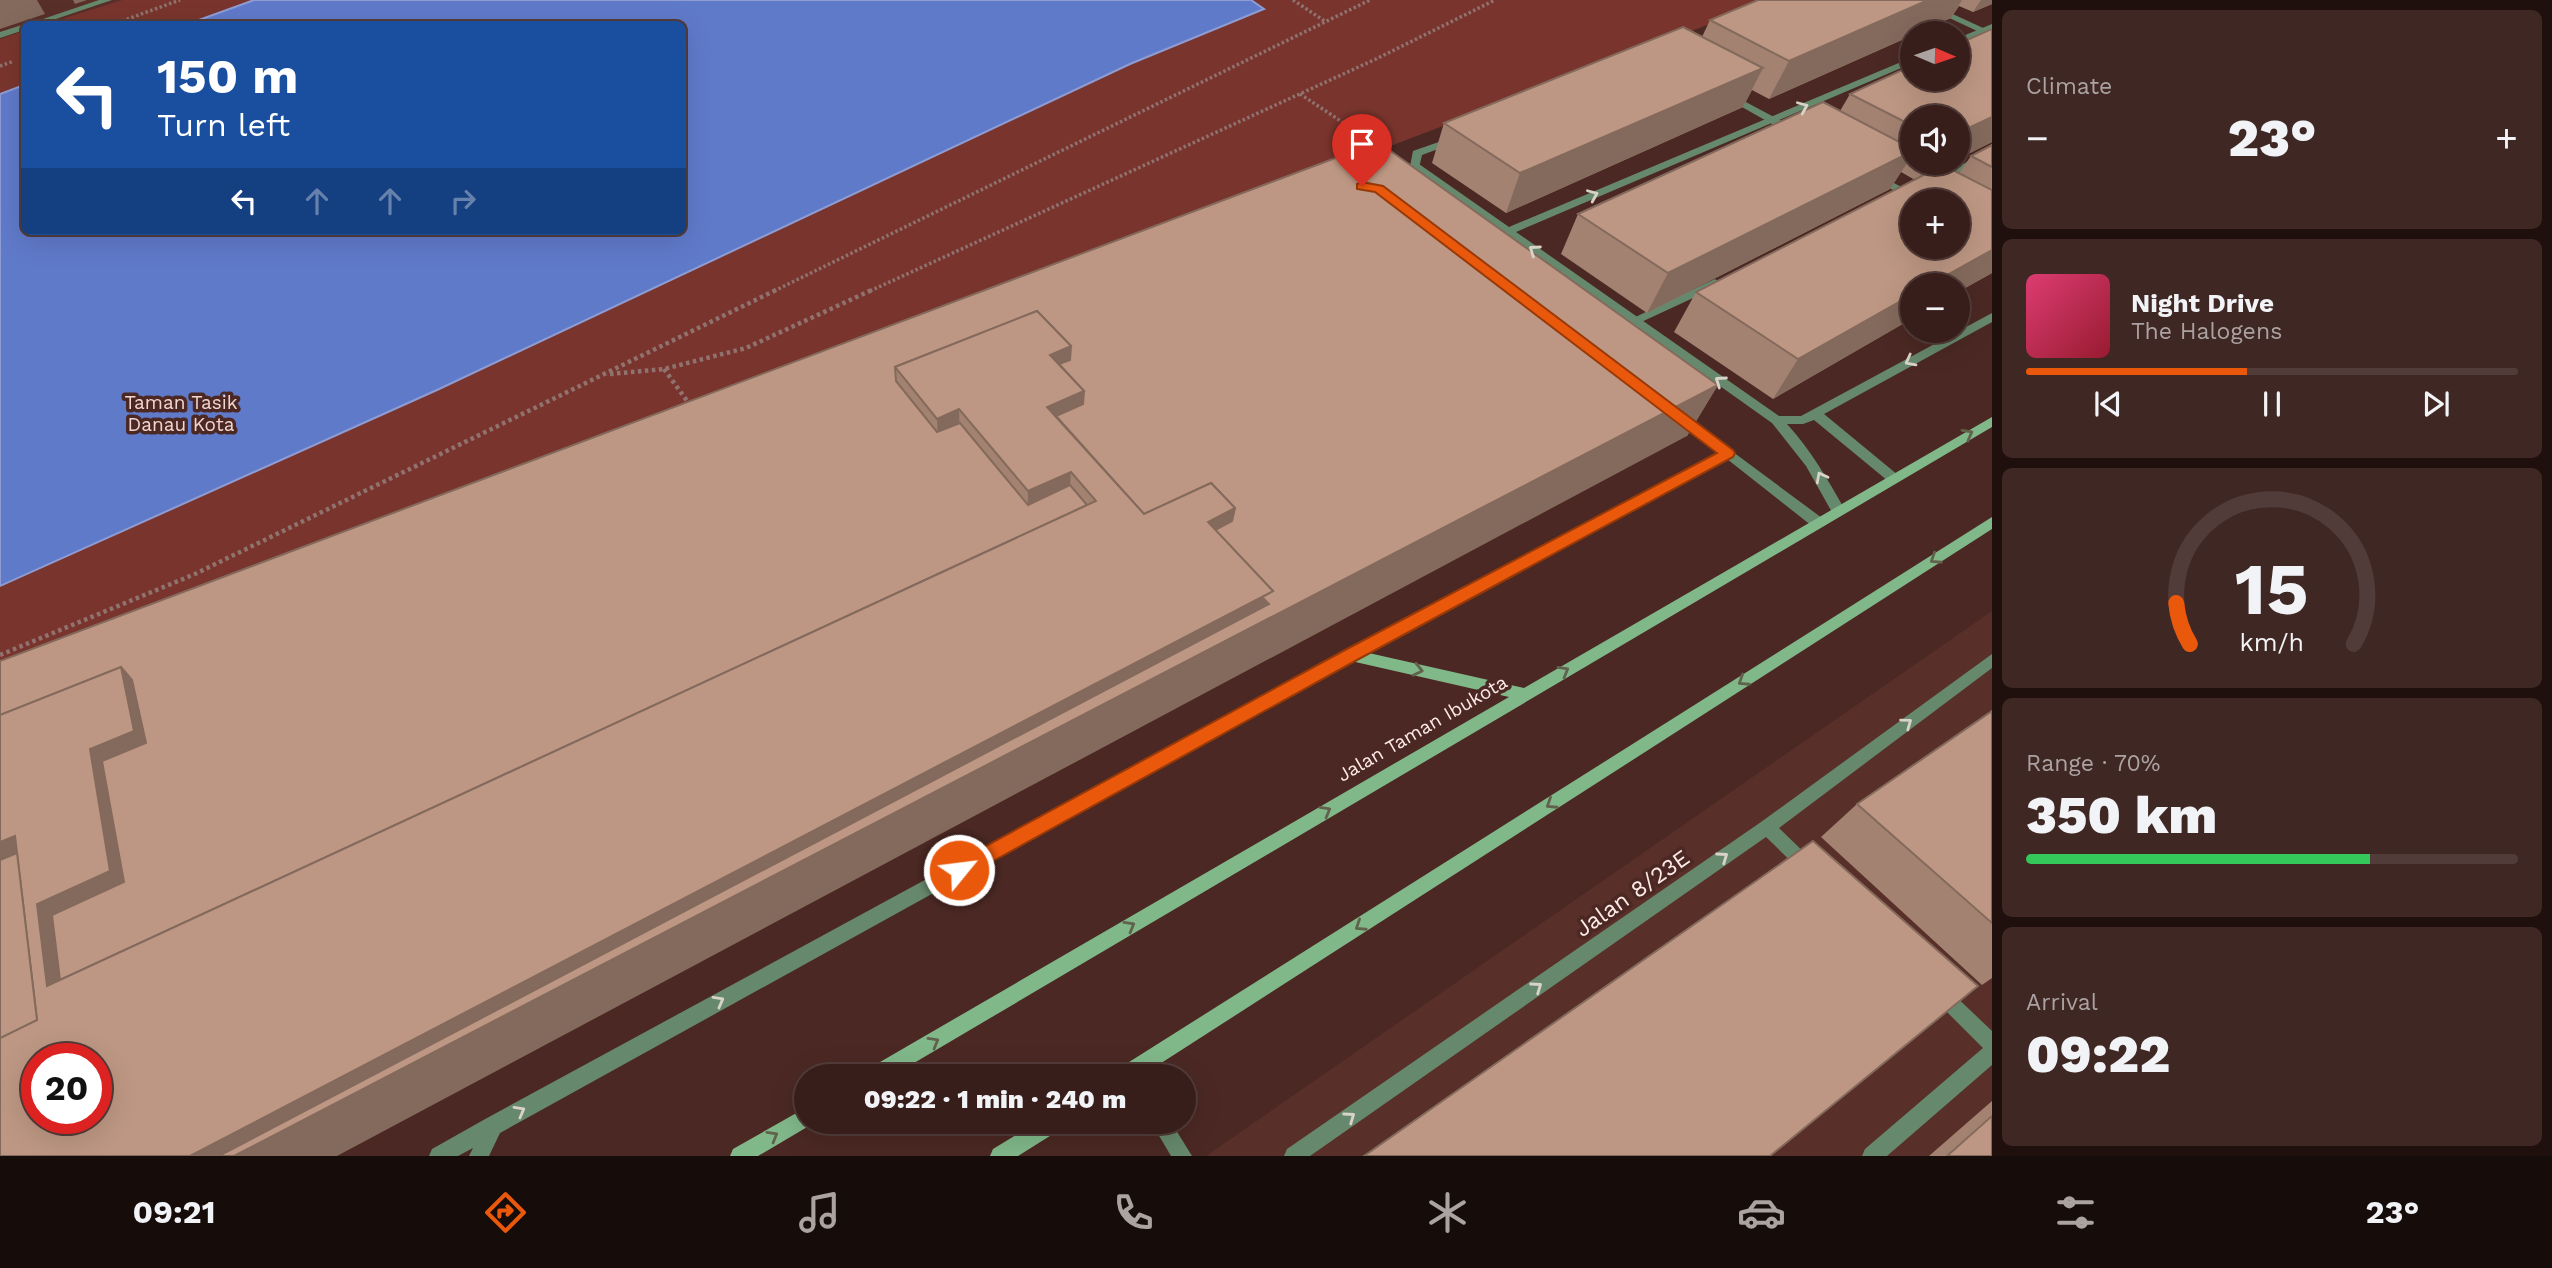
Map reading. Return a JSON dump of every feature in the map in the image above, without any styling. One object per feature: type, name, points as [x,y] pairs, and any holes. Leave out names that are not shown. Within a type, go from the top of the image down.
[{"type":"main road","name":"Jalan Taman Ibukota","points":[[895,1064],[1992,421]]},
{"type":"main road","points":[[1147,1064],[1992,522]]},
{"type":"main road","points":[[1351,655],[1525,694]]},
{"type":"main road","points":[[740,1156],[794,1124]]},
{"type":"main road","points":[[1000,1156],[1035,1134]]},
{"type":"street","points":[[42,21],[108,0]]},
{"type":"street","points":[[1916,0],[1989,31]]},
{"type":"street","points":[[0,35],[21,28]]},
{"type":"street","points":[[1970,37],[1989,31]]},
{"type":"street","points":[[1508,231],[1900,66]]},
{"type":"street","points":[[1716,89],[1809,140]]},
{"type":"street","points":[[1468,133],[1417,153],[1415,166],[1776,420],[1801,447],[1818,471],[1838,510]]},
{"type":"street","points":[[1930,182],[1992,153]]},
{"type":"street","points":[[1869,173],[1900,191]]},
{"type":"street","points":[[1893,199],[1900,196]]},
{"type":"street","points":[[1633,321],[1732,275]]},
{"type":"street","points":[[1776,420],[1803,420],[1992,317]]},
{"type":"street","points":[[1673,412],[1817,522]]},
{"type":"street","points":[[1814,414],[1893,478]]},
{"type":"street","points":[[439,1156],[1351,655],[1728,453]]},
{"type":"street","name":"Jalan 8/23E","points":[[1294,1156],[1766,827],[1992,660]]},
{"type":"street","points":[[1766,827],[1825,883]]},
{"type":"street","points":[[1933,987],[1992,1044]]},
{"type":"street","points":[[1872,1156],[1992,1053]]},
{"type":"street","points":[[478,1156],[494,1125]]},
{"type":"street","points":[[1168,1134],[1182,1156]]},
{"type":"path","points":[[122,21],[180,0]]},
{"type":"path","points":[[1293,0],[1326,22]]},
{"type":"path","points":[[0,655],[195,574],[1370,0]]},
{"type":"path","points":[[607,374],[664,369],[746,348],[1300,94],[1495,0]]},
{"type":"path","points":[[1300,94],[1377,145]]},
{"type":"path","points":[[664,369],[695,411]]},
{"type":"shaded area","points":[[0,0],[122,0],[55,21],[21,21],[21,32],[0,39]]},
{"type":"shaded area","points":[[1992,611],[1992,1156],[1206,1156]]},
{"type":"green space","name":"Taman Tasik Danau Kota","points":[[122,0],[1770,0],[0,677],[0,39],[21,32],[21,235],[686,235],[686,21],[55,21]]},
{"type":"water","points":[[254,0],[1251,0],[1264,9],[1130,64],[437,390],[0,586],[0,94],[21,86],[21,235],[686,235],[686,21],[196,21]]},
{"type":"building","points":[[1758,0],[1928,0],[1789,61],[1710,20]]},
{"type":"building","points":[[1683,27],[1763,68],[1520,173],[1444,123]]},
{"type":"building","points":[[1992,29],[1992,117],[1970,127],[1970,105],[1900,105],[1900,119],[1850,94],[1900,71],[1900,91],[1970,91],[1970,39]]},
{"type":"building","points":[[1823,102],[1900,142],[1900,157],[1668,273],[1578,214]]},
{"type":"building","points":[[1378,142],[1718,385],[234,1156],[219,1156],[1269,604],[1262,597],[1273,591],[1215,530],[1232,521],[1235,508],[1211,483],[1144,514],[1056,416],[1083,404],[1084,391],[1059,364],[1070,360],[1071,346],[1037,311],[895,367],[896,381],[937,432],[960,423],[1028,505],[1070,485],[1087,505],[60,980],[52,915],[124,882],[102,761],[146,743],[132,680],[121,667],[0,715],[0,661]]},
{"type":"building","points":[[1992,145],[1992,167],[1971,156]]},
{"type":"building","points":[[1924,175],[1963,175],[1992,190],[1992,250],[1951,273],[1900,273],[1900,301],[1798,359],[1696,292]]},
{"type":"building","points":[[1037,311],[1071,346],[1050,355],[1084,391],[1047,407],[1144,514],[1211,483],[1235,508],[1208,522],[1273,591],[190,1156],[0,1156],[0,1038],[37,1020],[15,836],[0,842],[0,715],[121,667],[134,731],[90,749],[110,871],[37,904],[47,986],[1096,501],[1071,472],[1028,491],[959,409],[937,419],[895,367]]},
{"type":"building","points":[[1992,711],[1992,923],[1857,804]]},
{"type":"building","points":[[1813,841],[1978,986],[1770,1156],[1364,1156]]},
{"type":"building","points":[[17,853],[37,1020],[0,1038],[0,860]]},
{"type":"building","points":[[1992,1116],[1992,1156],[1947,1156]]},
{"type":"route","points":[[959,870],[1351,655],[1728,453],[1379,189],[1362,186]]}]
